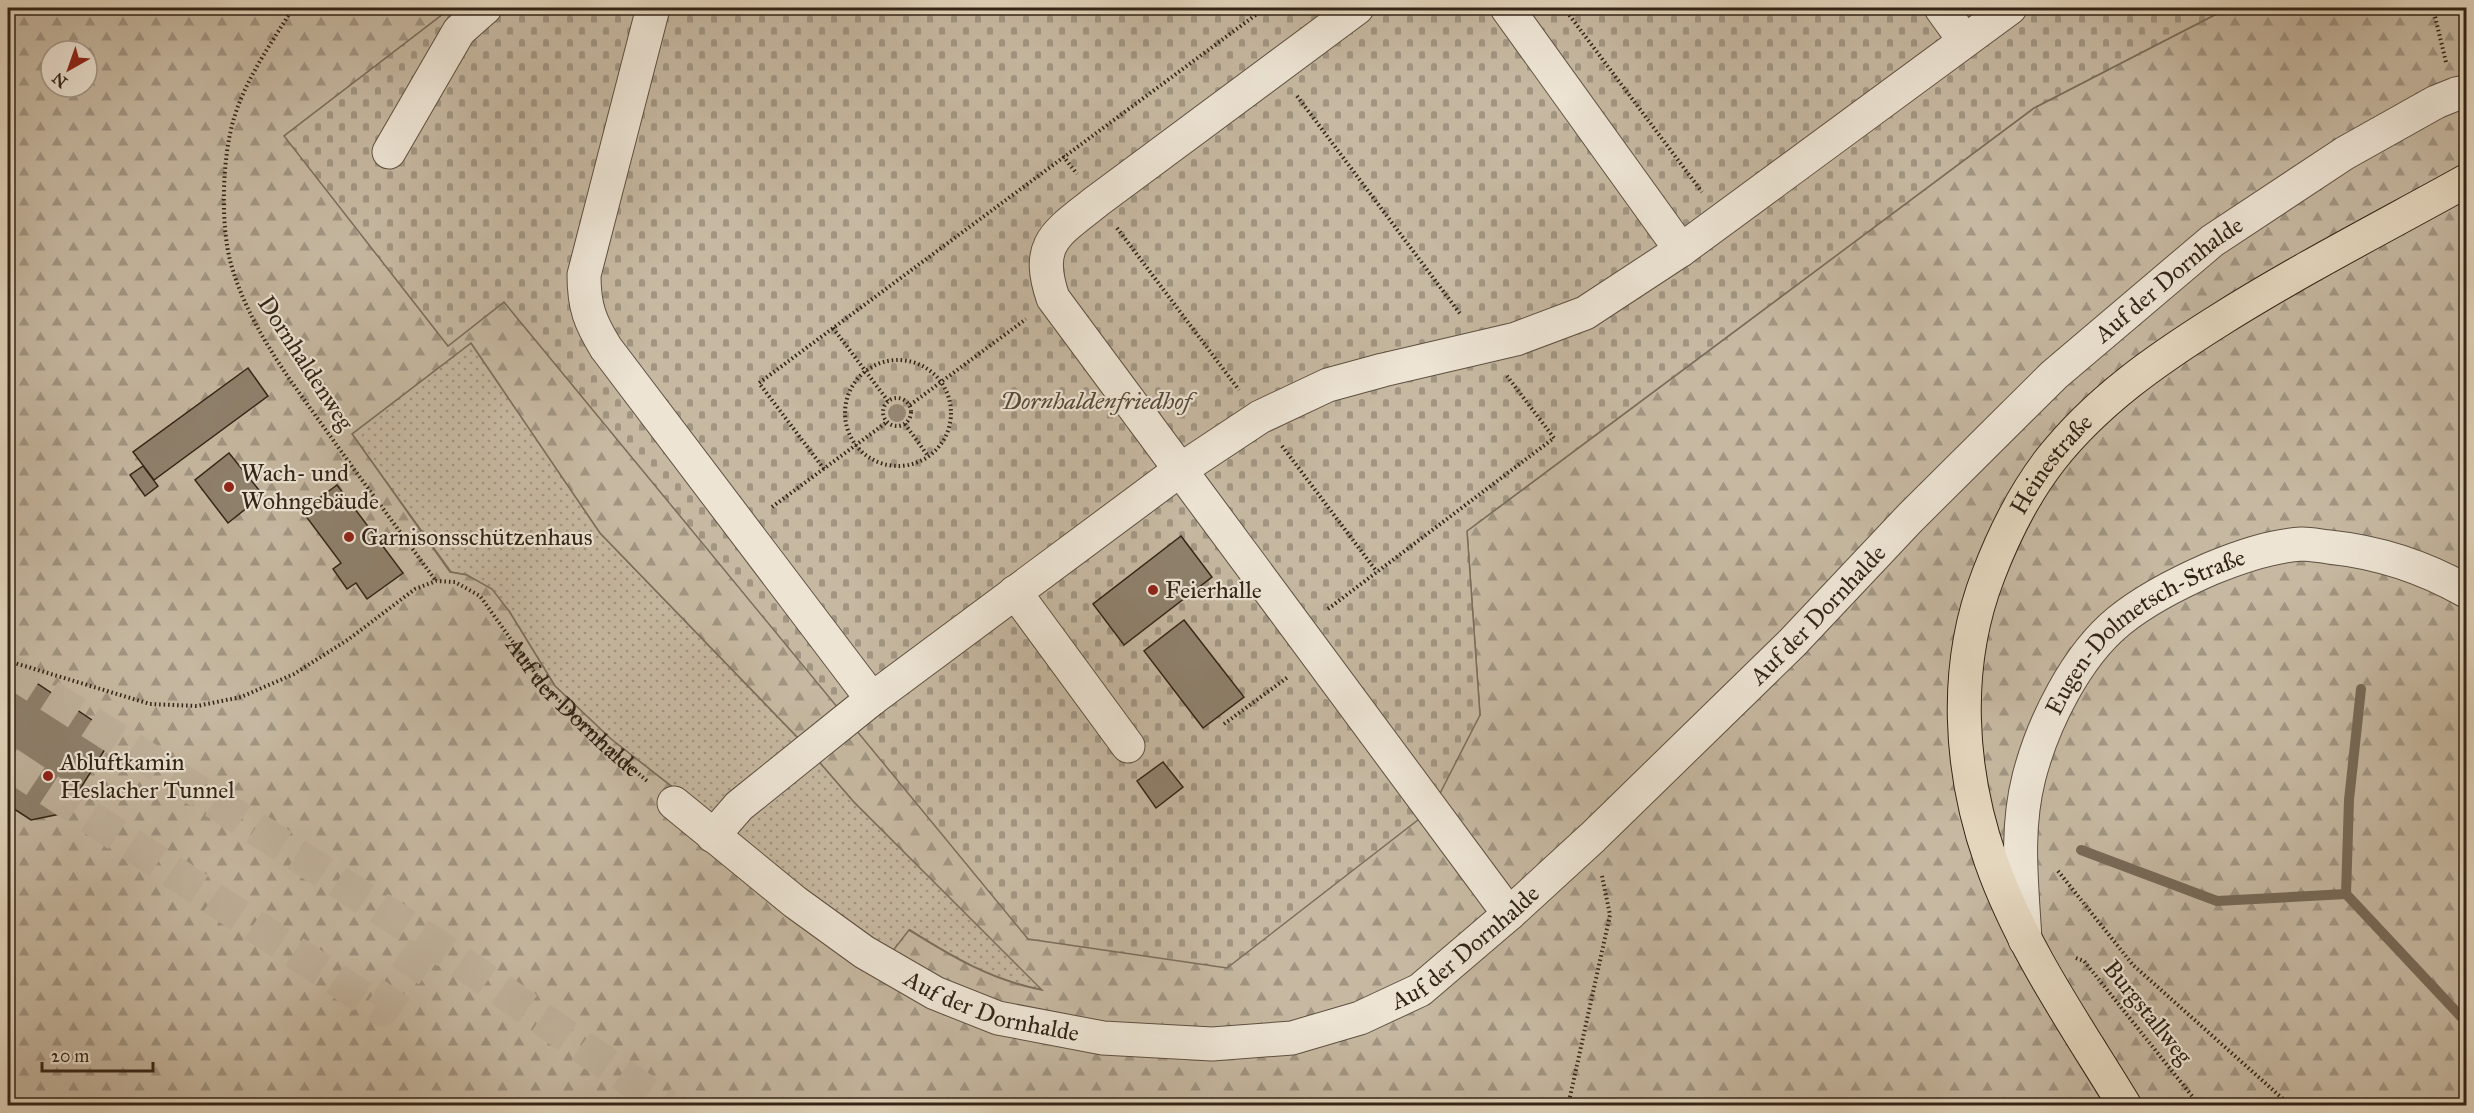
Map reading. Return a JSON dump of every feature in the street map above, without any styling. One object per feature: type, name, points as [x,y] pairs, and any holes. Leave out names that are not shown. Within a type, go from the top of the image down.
[{"type":"main road","name":"Heinestraße","points":[[2125,1106],[2025,940],[1992,863],[1980,826],[1965,750],[1964,711],[1971,633],[1980,596],[2010,524],[2029,490],[2077,429],[2105,402],[2165,354],[2284,279],[2466,181]]},
{"type":"street","points":[[389,152],[459,31],[485,8]]},
{"type":"street","points":[[653,8],[584,275],[584,298],[591,322],[606,348],[741,530],[872,699]]},
{"type":"street","points":[[1357,8],[1097,201],[1059,232],[1049,245],[1045,265],[1053,298],[1509,914]]},
{"type":"street","points":[[1507,8],[1681,250]]},
{"type":"street","points":[[1941,8],[1964,40]]},
{"type":"street","points":[[713,836],[739,806],[872,699],[1180,470],[1239,429],[1328,385],[1516,339],[1585,313],[1681,250],[2010,8]]},
{"type":"street","name":"Auf der Dornhalde","points":[[674,803],[795,902],[864,952],[935,993],[998,1018],[1103,1038],[1212,1044],[1292,1038],[1360,1018],[1420,990],[1509,914],[1593,837],[1792,643],[1910,518],[2054,375],[2212,241],[2345,153],[2461,93]]},
{"type":"street","name":"Eugen-Dolmetsch-Straße","points":[[2025,940],[2020,824],[2029,777],[2043,734],[2073,677],[2097,643],[2119,621],[2156,596],[2195,575],[2234,559],[2265,550],[2304,544],[2376,555],[2443,578],[2466,591]]},
{"type":"street","points":[[1015,592],[1128,746]]},
{"type":"path","name":"Dornhaldenweg","points":[[293,8],[244,91],[234,117],[226,164],[223,204],[225,235],[231,264],[246,306],[288,376],[436,581]]},
{"type":"path","points":[[824,469],[759,383],[1265,8]]},
{"type":"path","points":[[1564,8],[1722,219]]},
{"type":"path","points":[[2433,8],[2461,93]]},
{"type":"path","points":[[2460,145],[2466,136]]},
{"type":"path","points":[[1064,156],[1377,572]]},
{"type":"path","points":[[910,405],[1053,298]]},
{"type":"path","points":[[833,328],[888,401]]},
{"type":"path","points":[[897,360],[913,363],[929,370],[940,382],[948,397],[951,413],[948,430],[940,445],[928,456],[903,466],[890,465],[865,455],[855,445],[849,433],[845,406],[848,393],[865,371],[880,363],[897,360]]},
{"type":"path","points":[[899,398],[910,405],[912,412],[905,424],[895,426],[887,422],[883,411],[888,401],[899,398]]},
{"type":"path","points":[[741,530],[887,422]]},
{"type":"path","points":[[905,424],[928,456]]},
{"type":"path","points":[[8,661],[150,704],[197,706],[241,697],[294,674],[348,639],[415,590],[436,581]]},
{"type":"path","name":"Auf der Dornhalde","points":[[436,581],[455,582],[480,596],[545,687],[607,746],[674,803]]},
{"type":"path","points":[[1224,724],[1317,655]]},
{"type":"path","points":[[2020,824],[2133,965],[2291,1106]]},
{"type":"path","points":[[1568,1106],[1610,915],[1593,837]]},
{"type":"path","name":"Burgstallweg","points":[[2025,940],[2084,960],[2200,1106]]},
{"type":"green space","points":[[8,8],[451,8],[285,136],[448,346],[504,302],[848,719],[1480,715],[1467,531],[2034,108],[2228,8],[2466,8],[2466,1105],[8,1105]],"holes":[[[471,343],[600,533],[802,742],[854,802],[1042,990],[989,974],[956,958],[909,930],[892,952],[781,872],[611,739],[555,686],[509,611],[492,589],[467,575],[450,572],[352,434]]]},
{"type":"green space","name":"Dornhaldenfriedhof","points":[[451,8],[2228,8],[2034,108],[1467,531],[1480,715],[1432,809],[1227,968],[1028,939],[504,302],[448,346],[284,136]]},
{"type":"green space","points":[[471,343],[600,533],[802,742],[854,802],[1043,990],[990,974],[910,930],[893,952],[781,872],[611,739],[555,686],[509,611],[467,575],[451,572],[352,434]]},
{"type":"building","points":[[248,368],[268,396],[154,480],[133,452]]},
{"type":"building","name":"Wach- und Wohngebäude","points":[[229,453],[263,495],[228,523],[195,480]]},
{"type":"building","points":[[143,466],[158,486],[145,496],[130,475]]},
{"type":"building","name":"Garnisonsschützenhaus","points":[[337,485],[403,573],[367,599],[356,583],[347,589],[333,569],[341,563],[302,511]]},
{"type":"building","name":"Feierhalle","points":[[1181,536],[1212,577],[1124,645],[1093,604]]},
{"type":"building","points":[[1184,620],[1244,697],[1203,728],[1144,651]]},
{"type":"building","name":"Abluftkamin Heslacher Tunnel","points":[[9,684],[38,684],[92,720],[107,746],[65,813],[31,820],[8,805]]},
{"type":"building","points":[[1163,762],[1183,787],[1156,808],[1137,781]]},
{"type":"waterway","points":[[2361,689],[2349,800],[2346,894],[2466,1022]]},
{"type":"waterway","points":[[2081,850],[2217,901],[2346,894]]},
{"type":"tunnel","points":[[8,669],[429,940],[667,1106]]},
{"type":"tunnel","points":[[8,763],[382,1010],[429,940]]},
{"type":"place","name":"Wach- und Wohngebäude","points":[[229,487]]},
{"type":"place","name":"Garnisonsschützenhaus","points":[[349,537]]},
{"type":"place","name":"Feierhalle","points":[[1153,590]]},
{"type":"place","name":"Abluftkamin Heslacher Tunnel","points":[[48,776]]}]
